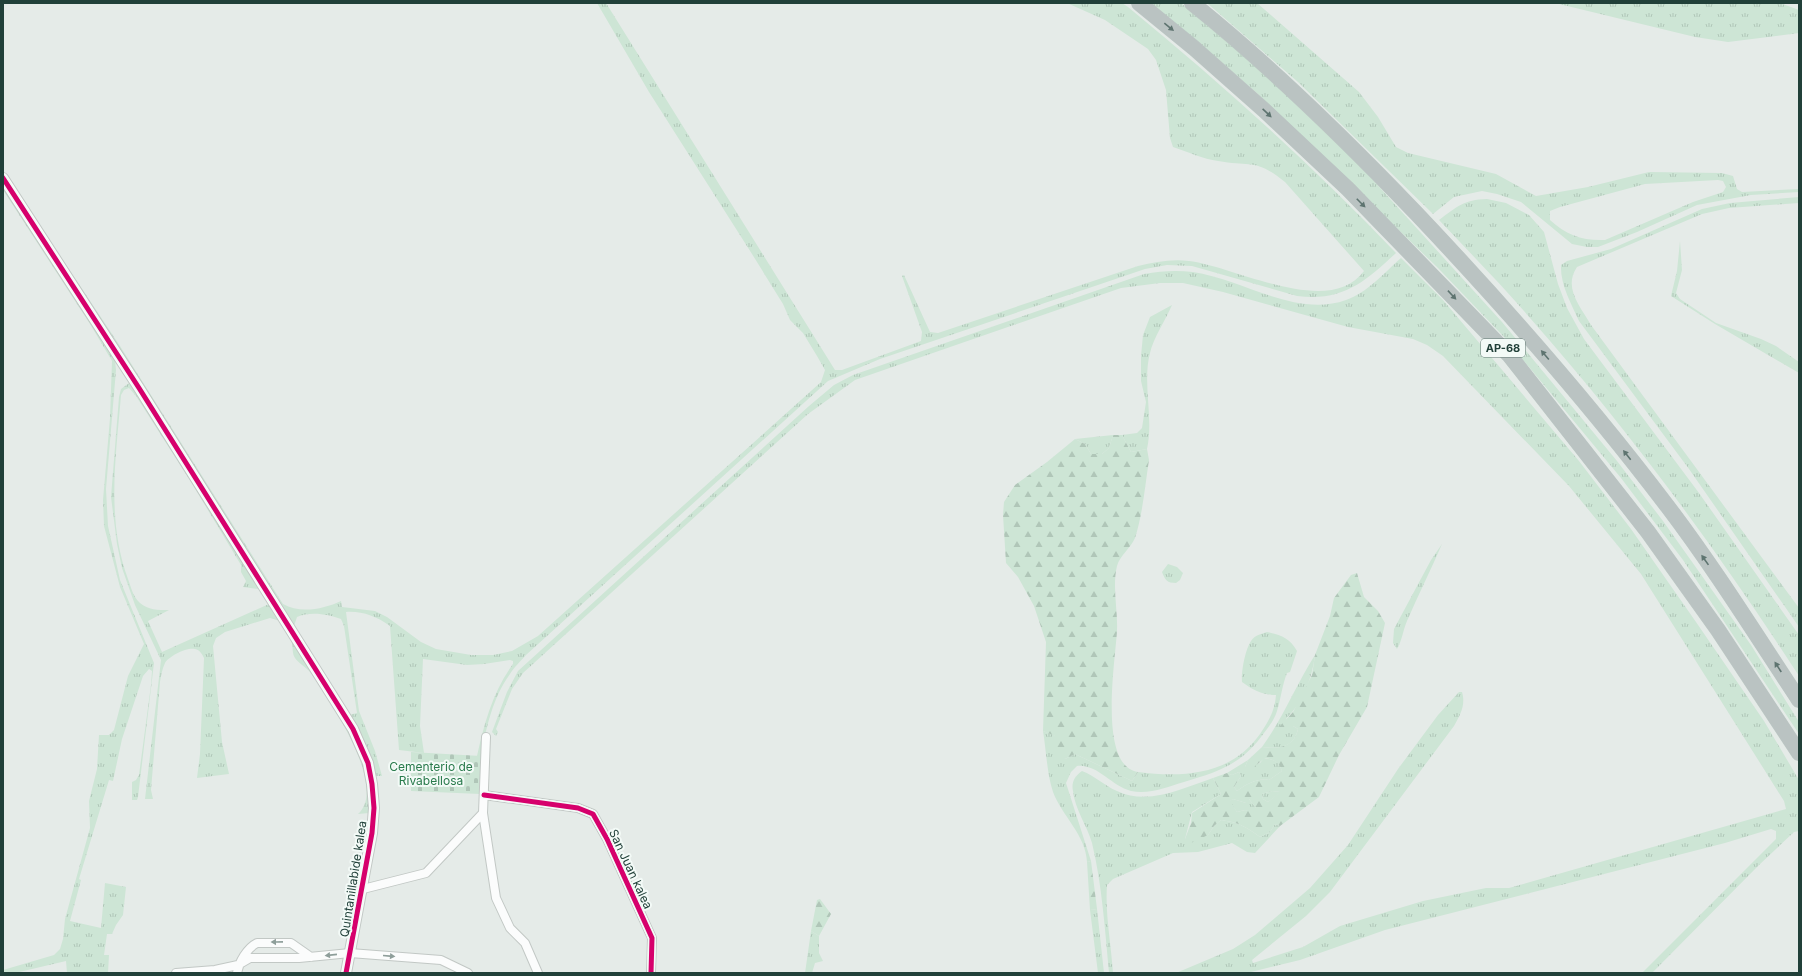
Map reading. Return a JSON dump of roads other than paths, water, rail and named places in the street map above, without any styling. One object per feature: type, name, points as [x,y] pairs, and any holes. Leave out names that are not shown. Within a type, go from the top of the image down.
[{"type":"highway","name":"AP-68","points":[[1139,3],[1194,48],[1264,110],[1348,189],[1510,356],[1648,532],[1722,636],[1799,753]]},
{"type":"highway","name":"AP-68","points":[[1192,3],[1288,87],[1368,163],[1456,256],[1528,336],[1596,415],[1669,509],[1742,614],[1799,700]]},
{"type":"street","name":"Quintanillabide kalea","points":[[3,178],[290,626],[353,729],[368,763],[372,784],[372,833],[363,889],[346,973]]},
{"type":"street","points":[[486,736],[483,813],[496,898],[510,928],[525,943],[538,973]]},
{"type":"street","name":"San Juan kalea","points":[[484,795],[578,808],[592,814],[607,839],[652,938],[651,973]]},
{"type":"street","name":"Quintanillabide kalea","points":[[363,889],[426,873],[483,813]]},
{"type":"street","points":[[238,969],[252,946],[261,942],[291,943],[311,957]]},
{"type":"street","points":[[176,972],[238,969],[250,958],[311,957],[350,953],[441,960],[468,973]]},
{"type":"park label","name":"Cementerio de Rivabellosa","points":[[431,773]]}]
